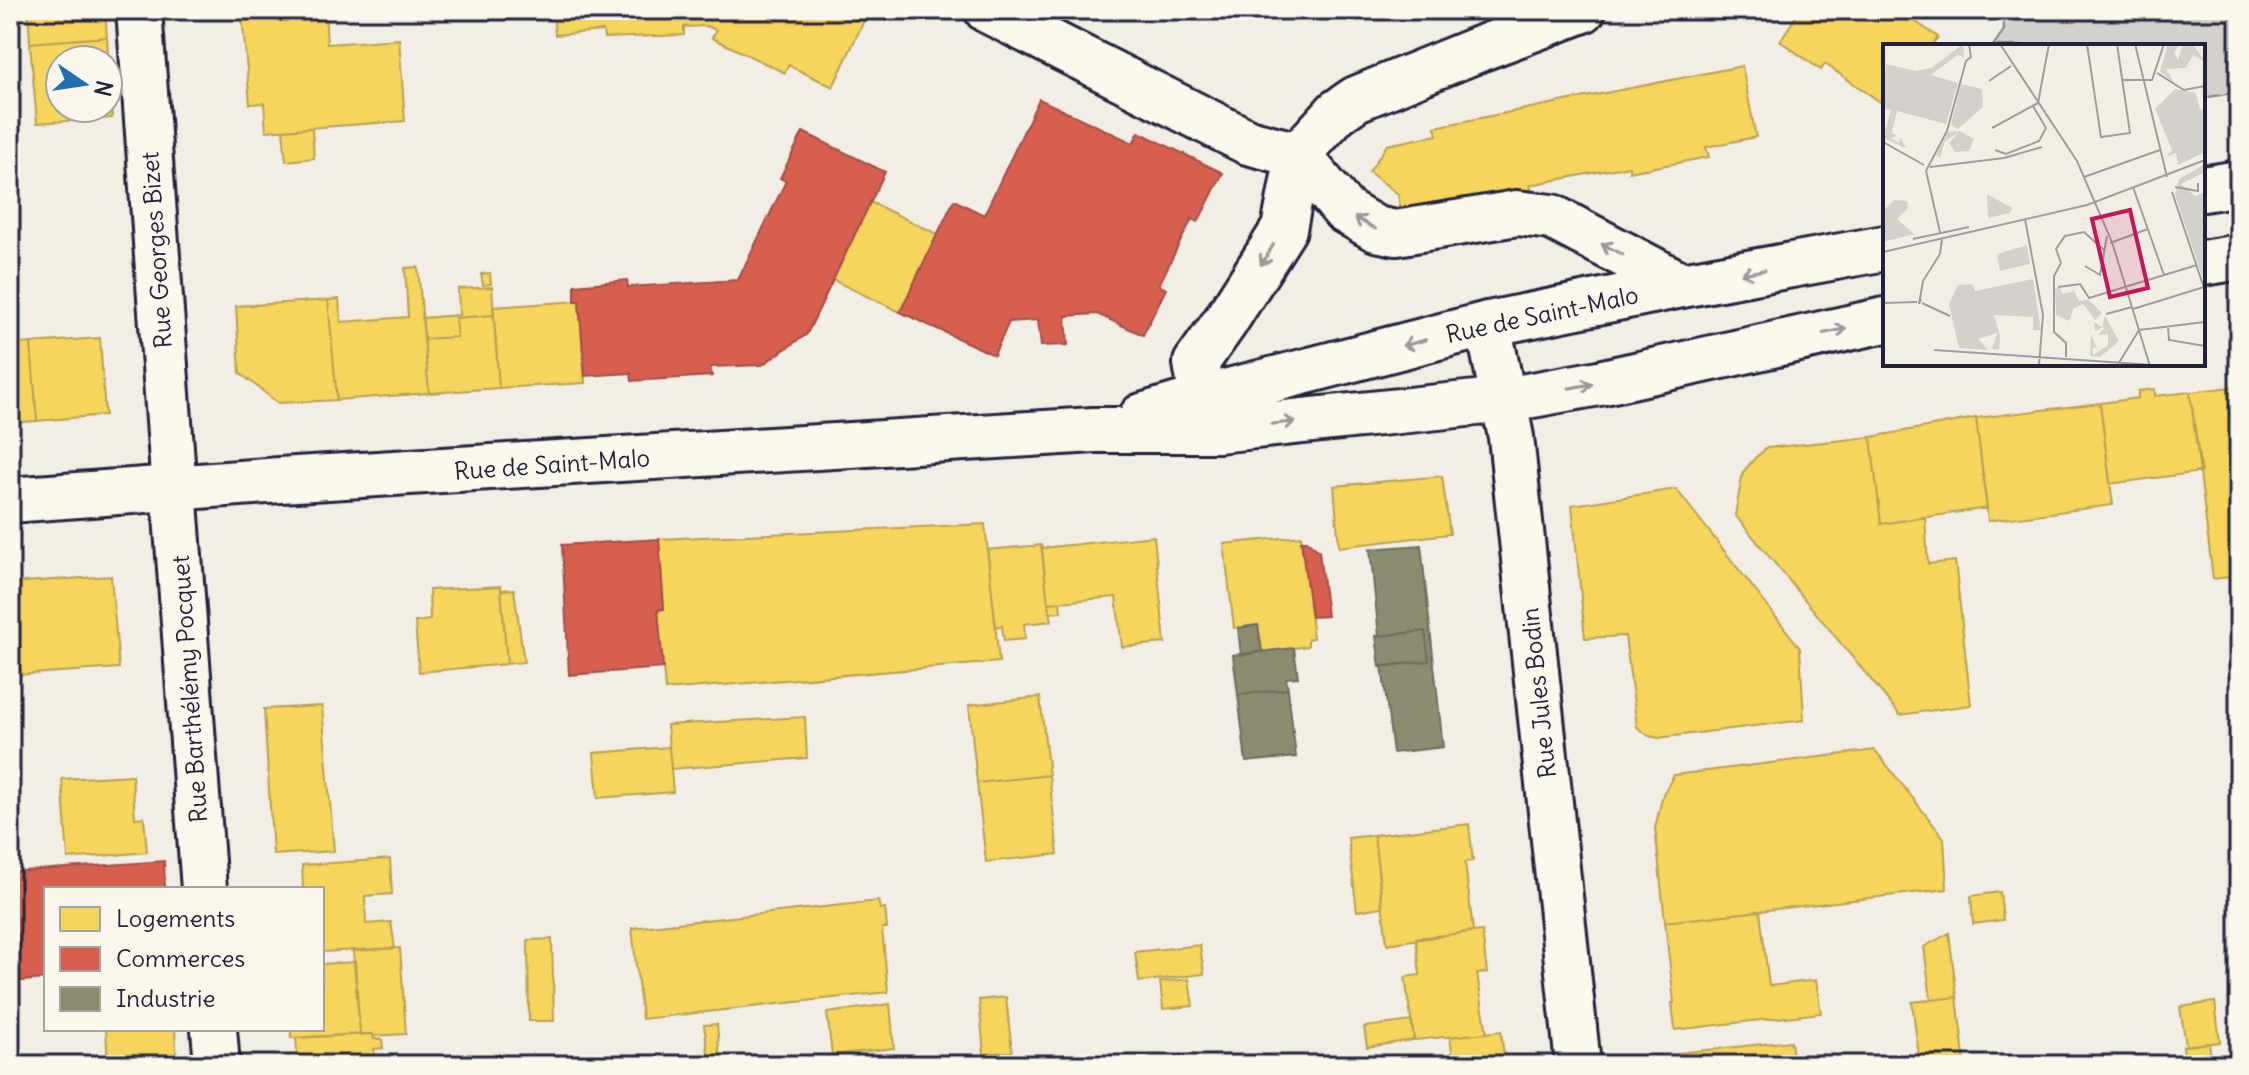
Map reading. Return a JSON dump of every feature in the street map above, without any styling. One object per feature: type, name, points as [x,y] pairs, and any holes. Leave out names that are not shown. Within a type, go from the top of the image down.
[{"type":"street","name":"Rue Georges Bizet","points":[[139,10],[174,489]]},
{"type":"street","points":[[987,10],[1248,142],[1298,155],[1345,211],[1376,229],[1396,233],[1517,213],[1552,217],[1682,285]]},
{"type":"street","points":[[1210,414],[1196,363],[1284,229],[1298,155],[1337,112],[1356,99],[1583,10]]},
{"type":"street","points":[[2205,189],[2239,183]]},
{"type":"street","name":"Rue de Saint-Malo","points":[[1210,414],[1488,324],[1883,248]]},
{"type":"street","points":[[2205,263],[2239,257]]},
{"type":"street","name":"Rue de Saint-Malo","points":[[10,500],[280,480],[1094,430],[1210,414],[1505,400],[1599,383],[1883,320]]},
{"type":"street","name":"Rue Jules Bodin","points":[[1488,324],[1511,437],[1578,1065]]},
{"type":"street","name":"Rue Barthélémy Pocquet","points":[[174,489],[204,887]]},
{"type":"street","points":[[214,1031],[217,1065]]},
{"type":"shaded area","points":[[2003,10],[2239,10],[2239,92],[2205,98],[2205,44],[1994,44],[2004,30]]},
{"type":"building: Logements","points":[[28,10],[105,10],[107,37],[30,43]]},
{"type":"building: Logements","points":[[325,10],[327,44],[399,39],[405,121],[266,131],[264,103],[250,104],[242,15]]},
{"type":"building: Logements","points":[[553,10],[869,10],[833,87],[788,65],[785,73],[712,38],[716,30],[706,26],[684,27],[684,35],[604,38],[603,31],[555,35]]},
{"type":"building: Logements","points":[[1800,10],[1916,10],[1921,13],[1916,22],[1938,37],[1933,44],[1883,44],[1883,104],[1825,64],[1821,70],[1780,41]]},
{"type":"building: Logements","points":[[107,37],[107,44],[44,44],[44,123],[37,123],[30,43]]},
{"type":"building: Logements","points":[[1742,66],[1756,137],[1706,147],[1709,157],[1629,172],[1629,166],[1530,185],[1532,193],[1401,212],[1398,194],[1369,172],[1387,145],[1437,135],[1435,127]]},
{"type":"building: Logements","points":[[312,128],[314,158],[286,161],[283,130]]},
{"type":"building: Logements","points":[[870,202],[937,234],[900,312],[833,280]]},
{"type":"building: Logements","points":[[418,267],[429,393],[337,400],[328,300],[339,299],[341,322],[408,317],[405,268]]},
{"type":"building: Logements","points":[[490,273],[491,284],[483,285],[481,274]]},
{"type":"building: Logements","points":[[492,287],[494,315],[455,318],[457,337],[424,339],[422,318],[459,315],[458,289]]},
{"type":"building: Logements","points":[[328,300],[337,400],[278,403],[240,373],[236,306]]},
{"type":"building: Logements","points":[[579,301],[585,383],[499,388],[493,307]]},
{"type":"building: Logements","points":[[494,315],[499,388],[429,393],[424,339],[457,337],[455,318]]},
{"type":"building: Logements","points":[[100,338],[105,415],[37,421],[31,343]]},
{"type":"building: Logements","points":[[31,343],[37,421],[10,423],[10,345]]},
{"type":"building: Logements","points":[[2239,386],[2239,576],[2213,579],[2190,392]]},
{"type":"building: Logements","points":[[2155,389],[2155,396],[2190,392],[2201,472],[2110,484],[2100,403],[2138,398],[2138,391]]},
{"type":"building: Logements","points":[[2100,403],[2113,505],[1988,521],[1976,418]]},
{"type":"building: Logements","points":[[1976,418],[1987,508],[1881,524],[1871,437]]},
{"type":"building: Logements","points":[[1871,437],[1881,524],[1925,517],[1928,564],[1955,561],[1971,705],[1900,715],[1735,515],[1743,472],[1767,448]]},
{"type":"building: Logements","points":[[1442,476],[1450,534],[1339,547],[1334,486]]},
{"type":"building: Logements","points":[[1676,489],[1800,648],[1804,720],[1658,738],[1649,736],[1637,727],[1625,636],[1585,638],[1572,505]]},
{"type":"building: Logements","points":[[985,524],[999,662],[665,690],[658,610],[664,609],[659,539]]},
{"type":"building: Logements","points":[[1154,536],[1165,643],[1122,647],[1116,597],[1048,603],[1042,548]]},
{"type":"building: Logements","points":[[1301,536],[1313,638],[1308,639],[1308,646],[1262,652],[1258,625],[1234,628],[1224,544]]},
{"type":"building: Logements","points":[[1041,545],[1052,621],[1024,624],[1025,639],[1004,641],[1002,626],[996,627],[987,550]]},
{"type":"building: Logements","points":[[111,576],[119,668],[16,675],[11,583]]},
{"type":"building: Logements","points":[[10,583],[15,657],[10,658]]},
{"type":"building: Logements","points":[[501,586],[507,664],[419,672],[415,622],[430,620],[429,590]]},
{"type":"building: Logements","points":[[514,589],[524,662],[507,664],[501,590]]},
{"type":"building: Logements","points":[[1060,602],[1061,612],[1050,613],[1049,603]]},
{"type":"building: Logements","points":[[1040,697],[1049,775],[977,783],[969,705]]},
{"type":"building: Logements","points":[[322,706],[334,851],[273,855],[264,709]]},
{"type":"building: Logements","points":[[805,717],[807,758],[671,769],[667,725]]},
{"type":"building: Logements","points":[[669,747],[673,792],[598,798],[594,753]]},
{"type":"building: Logements","points":[[1875,750],[1944,838],[1947,889],[1665,922],[1655,828],[1663,794],[1674,775]]},
{"type":"building: Logements","points":[[132,775],[135,818],[144,817],[147,852],[68,859],[62,779]]},
{"type":"building: Logements","points":[[1049,775],[1058,854],[986,862],[977,783]]},
{"type":"building: Logements","points":[[1469,824],[1473,861],[1465,862],[1473,931],[1387,944],[1374,835]]},
{"type":"building: Logements","points":[[1374,835],[1382,907],[1357,911],[1348,838]]},
{"type":"building: Logements","points":[[390,859],[392,894],[365,896],[366,924],[391,922],[395,948],[324,952],[324,887],[303,887],[302,865]]},
{"type":"building: Logements","points":[[2000,892],[2003,920],[1973,924],[1971,896]]},
{"type":"building: Logements","points":[[878,901],[880,909],[885,908],[887,928],[882,928],[888,992],[642,1019],[632,928]]},
{"type":"building: Logements","points":[[1760,911],[1769,986],[1816,980],[1821,1013],[1675,1030],[1665,922]]},
{"type":"building: Logements","points":[[1482,931],[1487,973],[1477,974],[1487,1033],[1414,1040],[1405,977],[1420,975],[1416,938]]},
{"type":"building: Logements","points":[[1949,933],[1957,997],[1931,1000],[1924,947]]},
{"type":"building: Logements","points":[[552,939],[554,1021],[529,1021],[528,940]]},
{"type":"building: Logements","points":[[1200,945],[1204,974],[1139,982],[1135,952]]},
{"type":"building: Logements","points":[[400,948],[406,1034],[360,1034],[353,951]]},
{"type":"building: Logements","points":[[355,962],[360,1034],[291,1038],[291,1031],[324,1031],[324,964]]},
{"type":"building: Logements","points":[[1189,979],[1193,1006],[1163,1009],[1160,982]]},
{"type":"building: Logements","points":[[1006,997],[1012,1052],[984,1054],[979,1000]]},
{"type":"building: Logements","points":[[1957,997],[1965,1065],[1920,1065],[1912,1002]]},
{"type":"building: Logements","points":[[2215,1002],[2220,1042],[2186,1046],[2180,1007]]},
{"type":"building: Logements","points":[[890,1004],[894,1048],[832,1055],[827,1013]]},
{"type":"building: Logements","points":[[1412,1021],[1414,1040],[1367,1047],[1364,1027]]},
{"type":"building: Logements","points":[[717,1024],[720,1058],[709,1060],[704,1025]]},
{"type":"building: Logements","points":[[106,1031],[175,1031],[177,1064],[108,1065]]},
{"type":"building: Logements","points":[[1501,1031],[1505,1065],[1417,1065],[1417,1062],[1453,1058],[1450,1037]]},
{"type":"building: Logements","points":[[373,1034],[374,1039],[382,1039],[383,1048],[374,1049],[376,1065],[298,1065],[296,1038]]},
{"type":"building: Logements","points":[[1791,1041],[1794,1065],[1681,1065],[1679,1053]]},
{"type":"building: Logements","points":[[2209,1043],[2212,1065],[2185,1065],[2183,1046]]},
{"type":"building: Commerces","points":[[1039,99],[1133,143],[1139,132],[1223,173],[1198,222],[1192,219],[1177,248],[1159,285],[1166,289],[1143,335],[1097,314],[1066,316],[1068,345],[1041,346],[1038,320],[1009,322],[994,355],[900,312],[954,200],[984,215]]},
{"type":"building: Commerces","points":[[803,132],[885,172],[807,334],[762,365],[710,367],[712,376],[632,381],[631,373],[585,376],[575,285],[627,280],[628,287],[738,280],[786,181],[780,178]]},
{"type":"building: Commerces","points":[[659,539],[664,609],[658,610],[663,668],[569,675],[562,545]]},
{"type":"building: Commerces","points":[[1301,541],[1307,541],[1319,551],[1327,616],[1311,617]]},
{"type":"building: Commerces","points":[[164,861],[165,887],[44,887],[44,979],[10,982],[10,872]]},
{"type":"building: Industrie","points":[[1421,545],[1443,747],[1393,753],[1382,666],[1429,661],[1425,631],[1379,636],[1370,549]]},
{"type":"building: Industrie","points":[[1258,625],[1262,652],[1241,655],[1238,628]]},
{"type":"building: Industrie","points":[[1425,631],[1429,661],[1380,667],[1376,636]]},
{"type":"building: Industrie","points":[[1294,648],[1298,677],[1286,678],[1288,689],[1238,695],[1233,655]]},
{"type":"building: Industrie","points":[[1288,689],[1296,757],[1246,762],[1238,695]]}]
